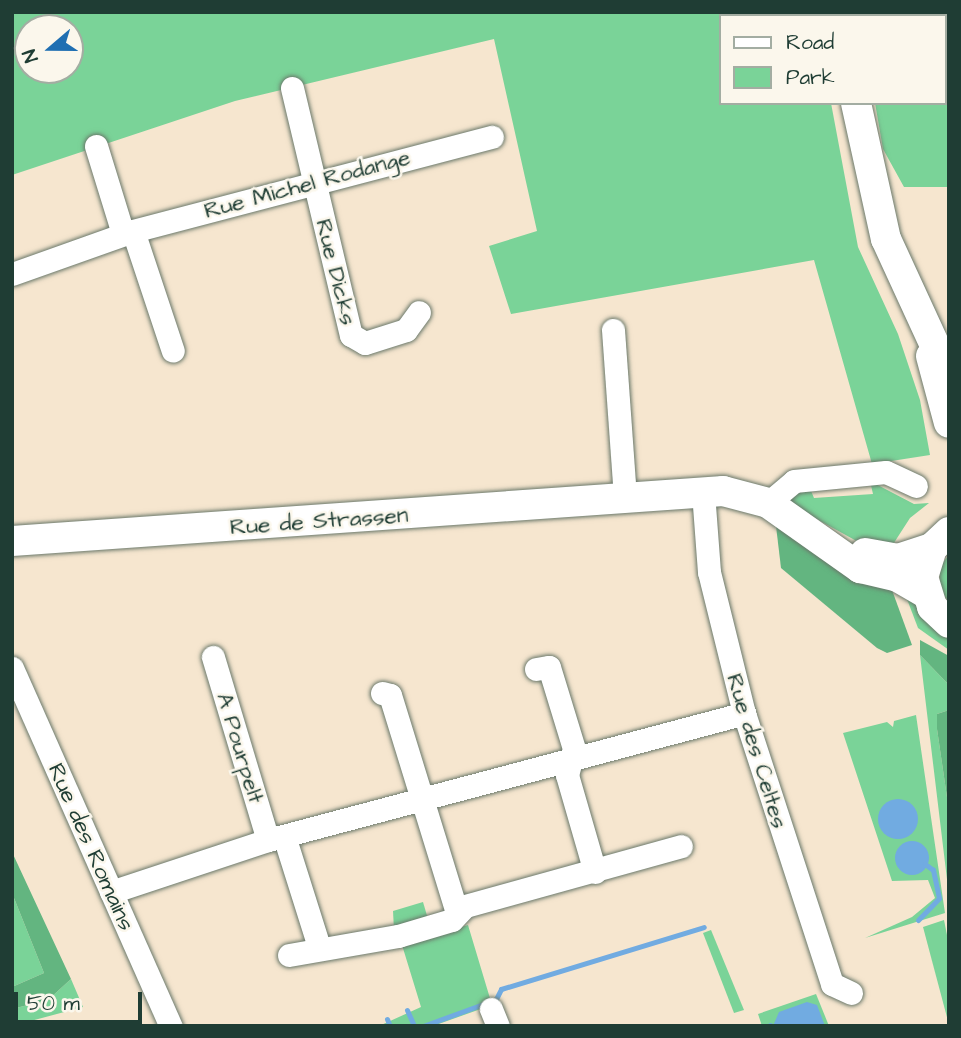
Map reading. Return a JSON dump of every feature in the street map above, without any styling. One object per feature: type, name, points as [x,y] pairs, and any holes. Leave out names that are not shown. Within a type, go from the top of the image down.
[{"type":"main road","points":[[856,105],[879,216],[918,312],[949,376]]},
{"type":"main road","points":[[918,312],[949,424]]},
{"type":"main road","name":"Rue de Strassen","points":[[12,541],[703,492],[768,503],[809,528],[860,568],[895,576],[925,593]]},
{"type":"main road","name":"Rue de Strassen","points":[[809,528],[873,556],[898,559],[940,540]]},
{"type":"main road","points":[[940,540],[925,593],[949,623]]},
{"type":"street","name":"Rue Dicks","points":[[292,88],[351,335],[365,343],[406,330],[419,312]]},
{"type":"street","name":"Rue Michel Rodange","points":[[12,274],[128,232],[314,181],[492,137]]},
{"type":"street","points":[[96,146],[173,351]]},
{"type":"street","points":[[613,330],[625,497]]},
{"type":"street","points":[[768,503],[794,481],[886,472],[916,486]]},
{"type":"street","name":"Rue des Celtes","points":[[703,492],[709,572],[744,713],[832,984],[851,993]]},
{"type":"street","name":"A Pourpelt","points":[[213,657],[276,839],[318,947]]},
{"type":"street","points":[[536,669],[550,667],[574,749],[567,775],[595,872]]},
{"type":"street","name":"Rue des Romains","points":[[12,668],[171,1026]]},
{"type":"street","points":[[289,955],[318,947],[320,953],[398,936],[452,920],[456,909],[390,695],[382,693]]},
{"type":"street","points":[[111,892],[276,839],[744,713]]},
{"type":"street","points":[[456,909],[681,846]]},
{"type":"green space","points":[[12,12],[821,12],[720,14],[720,105],[831,105],[858,247],[898,334],[920,400],[930,455],[872,464],[814,260],[511,314],[489,246],[537,231],[494,39],[235,101],[12,175]]},
{"type":"green space","points":[[866,12],[949,12],[949,187],[904,187],[883,149],[875,105],[947,105],[947,14]]},
{"type":"green space","points":[[870,481],[914,504],[929,503],[910,518],[890,549],[862,544],[793,506],[789,497],[809,486],[814,498],[873,494]]},
{"type":"green space","points":[[776,526],[892,590],[912,645],[887,653],[877,648],[781,568]]},
{"type":"green space","points":[[949,555],[949,601],[940,592],[940,566]]},
{"type":"green space","points":[[902,586],[949,639],[949,650],[918,628]]},
{"type":"green space","points":[[920,640],[949,656],[949,685],[920,655]]},
{"type":"green space","points":[[920,655],[949,685],[949,710],[937,714],[937,729],[949,811],[949,896]]},
{"type":"green space","points":[[949,710],[949,811],[937,714]]},
{"type":"green space","points":[[916,715],[945,913],[865,938],[912,917],[935,898],[928,880],[892,881],[843,733],[887,722],[893,727],[894,721]]},
{"type":"green space","points":[[12,852],[71,979],[48,1000],[12,1009],[12,987],[44,973],[12,893]]},
{"type":"green space","points":[[12,893],[44,973],[12,987]]},
{"type":"green space","points":[[423,902],[428,919],[394,930],[393,911]]},
{"type":"green space","points":[[944,920],[949,945],[948,1021],[923,927]]},
{"type":"green space","points":[[468,925],[492,1005],[433,1026],[379,1026],[421,1007],[402,945]]},
{"type":"green space","points":[[711,930],[744,1010],[734,1013],[703,933]]},
{"type":"green space","points":[[71,979],[83,1007],[12,1026],[12,1009],[48,1000]]},
{"type":"green space","points":[[816,994],[829,1026],[762,1026],[758,1014]]},
{"type":"water","points":[[898,799],[906,800],[912,805],[917,811],[917,827],[912,833],[906,838],[898,839],[890,838],[884,833],[879,827],[878,819],[879,811],[884,805],[890,800]]},
{"type":"water","points":[[912,841],[924,846],[929,858],[924,870],[912,875],[900,870],[895,858],[900,846]]},
{"type":"water","points":[[807,1002],[817,1005],[825,1026],[773,1026],[779,1012]]},
{"type":"waterway","points":[[918,920],[939,898],[933,870],[925,864]]},
{"type":"waterway","points":[[496,999],[501,989],[704,927]]},
{"type":"waterway","points":[[423,1026],[486,1003]]},
{"type":"waterway","points":[[407,1010],[414,1026]]},
{"type":"waterway","points":[[387,1019],[390,1026]]}]
